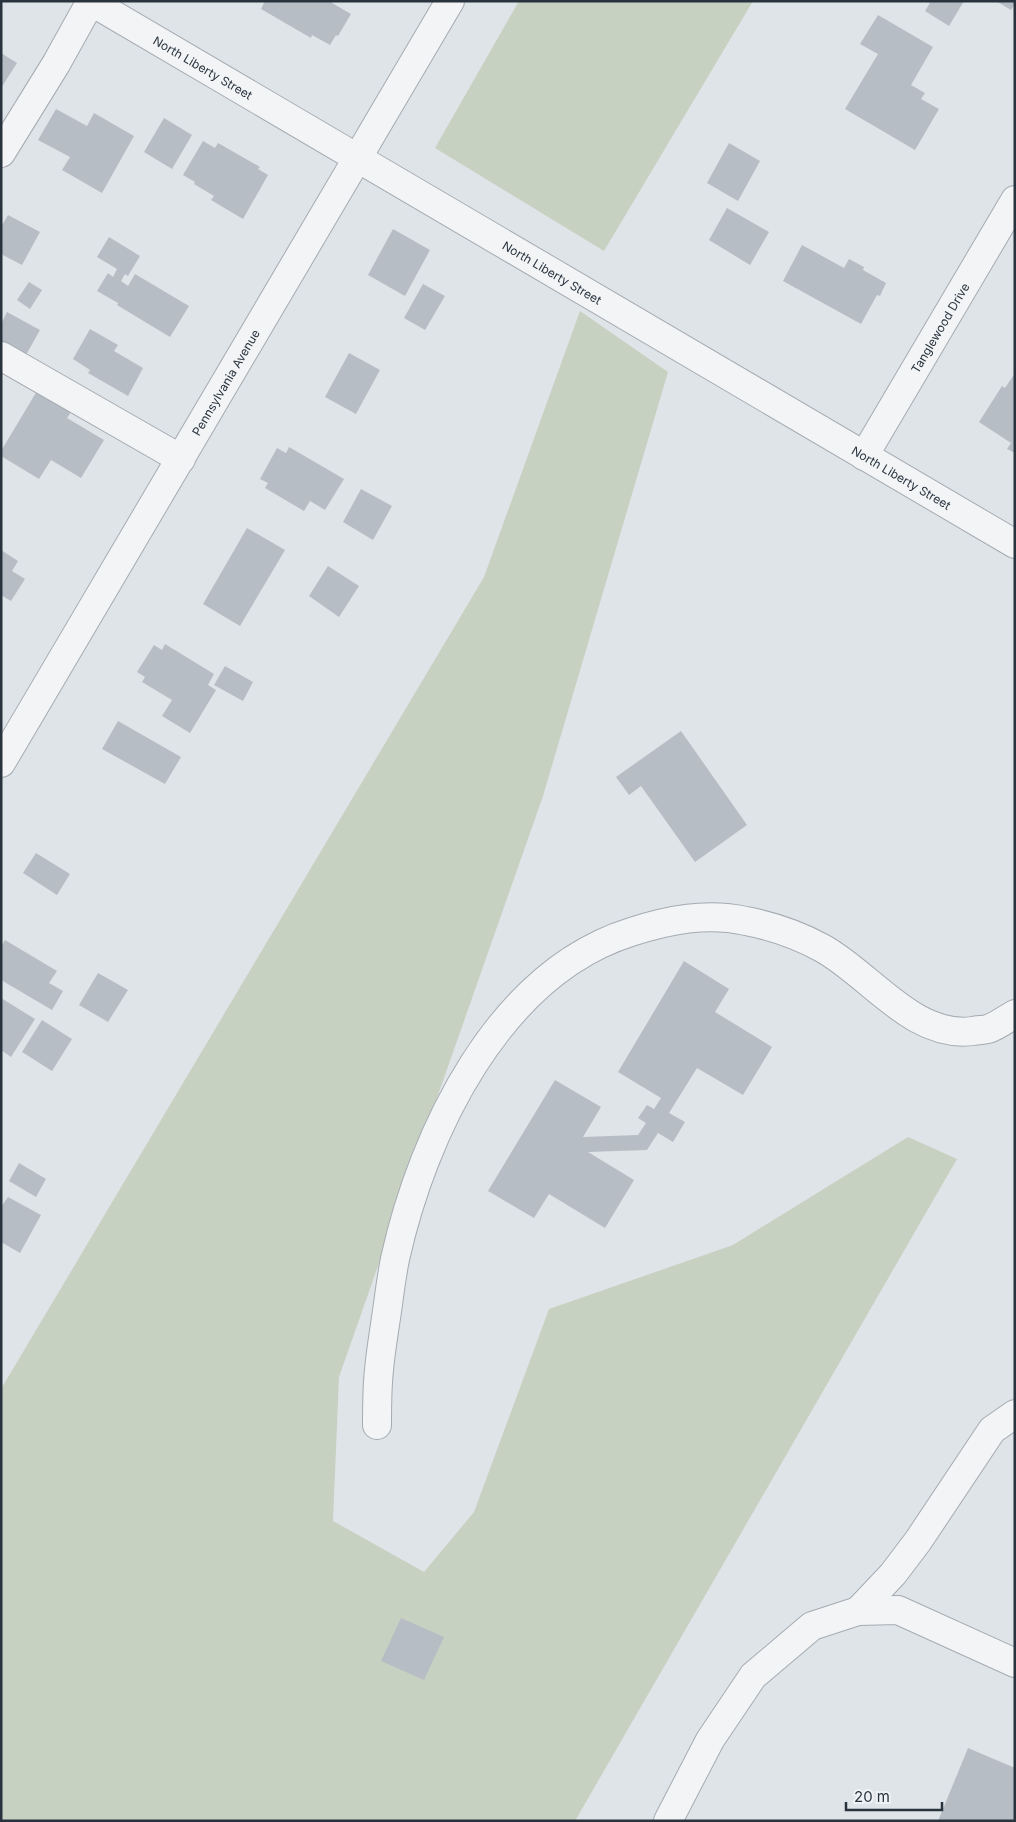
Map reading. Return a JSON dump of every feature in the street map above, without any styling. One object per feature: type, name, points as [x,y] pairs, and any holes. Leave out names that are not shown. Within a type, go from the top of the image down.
[{"type":"street","name":"North Liberty Street","points":[[91,1],[1015,544]]},
{"type":"street","points":[[1,153],[56,64],[91,1]]},
{"type":"street","name":"Pennsylvania Avenue","points":[[1,764],[450,1]]},
{"type":"street","name":"Tanglewood Drive","points":[[864,456],[1015,200]]},
{"type":"street","points":[[1,356],[181,459]]},
{"type":"street","points":[[376,1425],[378,1371],[394,1261],[413,1191],[437,1130],[470,1070],[503,1024],[539,985],[565,964],[612,938],[660,922],[697,917],[742,920],[782,930],[822,948],[850,967],[913,1017],[936,1028],[960,1033],[988,1029],[1015,1014]]},
{"type":"street","points":[[858,1611],[893,1574],[918,1541],[992,1430],[1015,1414]]},
{"type":"street","points":[[668,1821],[710,1740],[753,1676],[812,1626],[858,1611],[898,1610],[1015,1663]]},
{"type":"green space","points":[[519,1],[753,1],[604,251],[435,148]]},
{"type":"green space","points":[[580,311],[668,372],[543,796],[339,1377],[333,1521],[424,1572],[474,1512],[549,1309],[733,1245],[908,1137],[957,1159],[575,1821],[1,1821],[1,1389],[484,577]]},
{"type":"building","points":[[265,1],[333,1],[332,3],[351,14],[338,36],[336,35],[330,45],[312,35],[311,38],[261,9]]},
{"type":"building","points":[[927,1],[964,1],[949,26],[925,11],[930,3]]},
{"type":"building","points":[[996,1],[1015,1],[1015,4],[1011,10]]},
{"type":"building","points":[[878,15],[933,47],[911,85],[925,93],[921,99],[939,109],[915,150],[845,109],[878,54],[860,44]]},
{"type":"building","points":[[1,53],[17,63],[1,88]]},
{"type":"building","points":[[56,109],[87,126],[94,113],[134,136],[102,193],[62,170],[70,157],[38,140]]},
{"type":"building","points":[[164,118],[192,135],[172,169],[144,152]]},
{"type":"building","points":[[203,141],[215,148],[218,143],[260,167],[258,169],[268,175],[243,219],[211,200],[214,196],[183,175]]},
{"type":"building","points":[[729,143],[760,161],[738,201],[707,183]]},
{"type":"building","points":[[727,208],[769,232],[750,265],[709,240]]},
{"type":"building","points":[[8,215],[40,232],[22,265],[1,254],[1,227]]},
{"type":"building","points":[[393,229],[430,250],[405,296],[368,275]]},
{"type":"building","points":[[109,237],[140,256],[128,276],[125,274],[121,281],[128,286],[135,274],[189,306],[170,337],[97,291],[108,273],[113,277],[117,269],[97,257]]},
{"type":"building","points":[[802,245],[844,268],[849,259],[864,267],[863,270],[886,283],[880,296],[877,295],[861,324],[783,281]]},
{"type":"building","points":[[29,282],[42,290],[30,309],[17,300]]},
{"type":"building","points":[[423,284],[445,296],[425,330],[404,318]]},
{"type":"building","points":[[7,312],[40,330],[26,355],[1,341],[1,324]]},
{"type":"building","points":[[90,329],[118,345],[114,351],[143,368],[128,396],[88,373],[90,370],[73,359]]},
{"type":"building","points":[[349,353],[380,370],[356,414],[325,397]]},
{"type":"building","points":[[1015,373],[1015,453],[1007,449],[1011,443],[979,422],[1002,386],[1005,388]]},
{"type":"building","points":[[37,391],[71,412],[67,418],[104,440],[81,478],[51,460],[39,479],[1,456],[1,451]]},
{"type":"building","points":[[289,447],[344,479],[325,510],[310,501],[304,511],[265,488],[268,483],[260,479],[277,448],[286,453]]},
{"type":"building","points":[[361,489],[392,506],[373,540],[343,522]]},
{"type":"building","points":[[247,528],[285,550],[240,626],[203,604]]},
{"type":"building","points":[[1,550],[18,561],[12,571],[25,579],[11,601],[1,595]]},
{"type":"building","points":[[328,566],[359,586],[339,617],[309,596]]},
{"type":"building","points":[[165,644],[214,674],[208,685],[216,690],[190,733],[162,716],[172,700],[142,682],[145,677],[137,672],[154,645],[162,650]]},
{"type":"building","points":[[225,666],[253,682],[243,701],[214,685]]},
{"type":"building","points":[[118,721],[181,757],[165,784],[102,749]]},
{"type":"building","points":[[681,731],[747,825],[695,862],[641,786],[629,795],[616,777]]},
{"type":"building","points":[[36,853],[70,874],[57,895],[23,873]]},
{"type":"building","points":[[5,940],[57,971],[49,983],[63,991],[52,1010],[1,980],[1,947]]},
{"type":"building","points":[[684,961],[729,989],[715,1012],[772,1047],[743,1095],[697,1068],[669,1113],[685,1122],[673,1142],[658,1133],[647,1150],[588,1152],[634,1180],[605,1228],[549,1194],[534,1218],[488,1191],[555,1080],[601,1107],[583,1137],[638,1135],[646,1123],[638,1118],[647,1105],[654,1109],[661,1098],[618,1072]]},
{"type":"building","points":[[98,973],[128,990],[108,1022],[79,1005]]},
{"type":"building","points":[[1,998],[35,1019],[11,1057],[1,1050]]},
{"type":"building","points":[[42,1020],[72,1039],[52,1071],[22,1052]]},
{"type":"building","points":[[19,1163],[46,1179],[36,1197],[9,1181]]},
{"type":"building","points":[[8,1197],[41,1215],[20,1253],[1,1242],[1,1207]]},
{"type":"building","points":[[401,1618],[444,1637],[424,1680],[381,1661]]},
{"type":"building","points":[[968,1748],[1015,1768],[1015,1821],[938,1821]]}]
